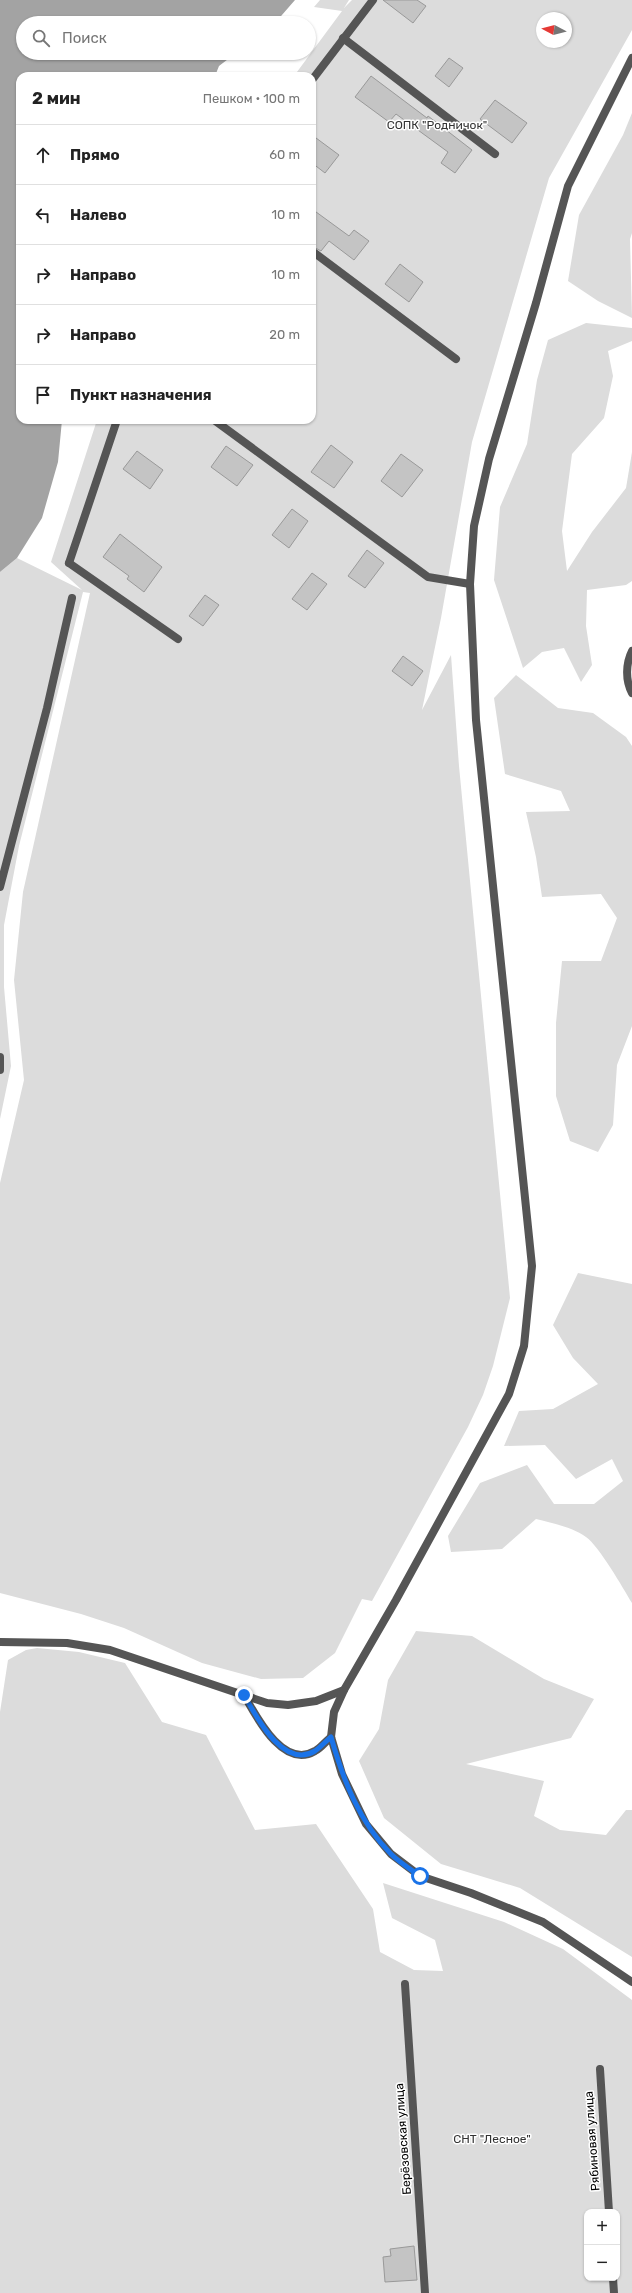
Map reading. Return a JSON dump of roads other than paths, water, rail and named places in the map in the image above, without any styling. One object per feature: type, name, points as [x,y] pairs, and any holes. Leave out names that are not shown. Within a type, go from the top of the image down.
[{"type":"street","points":[[316,75],[372,0]]},
{"type":"street","points":[[343,38],[495,154]]},
{"type":"street","points":[[632,58],[568,186],[536,303],[489,458],[474,526],[470,584],[476,720],[532,1266],[530,1300],[524,1346],[508,1394],[396,1600],[344,1690],[334,1712],[331,1737],[342,1774],[366,1824],[391,1854],[420,1876],[471,1893],[543,1922],[632,1982]]},
{"type":"street","points":[[316,254],[456,359]]},
{"type":"street","points":[[116,424],[69,563],[178,639]]},
{"type":"street","points":[[219,424],[428,577],[470,584]]},
{"type":"street","points":[[0,887],[47,708],[72,598]]},
{"type":"street","points":[[632,651],[626,663],[632,693]]},
{"type":"street","points":[[0,1642],[67,1643],[110,1650],[244,1695],[267,1702],[288,1705],[316,1701],[344,1690]]},
{"type":"street","points":[[244,1695],[267,1734],[284,1749],[298,1754],[314,1752],[331,1737]]},
{"type":"street","name":"Берёзовская улица","points":[[406,1984],[424,2293]]},
{"type":"street","name":"Рябиновая улица","points":[[600,2069],[609,2209]]},
{"type":"street","points":[[613,2281],[614,2293]]},
{"type":"park label","name":"СОПК \"Родничок\"","points":[[437,125]]},
{"type":"park label","name":"СНТ \"Лесное\"","points":[[492,2139]]}]
